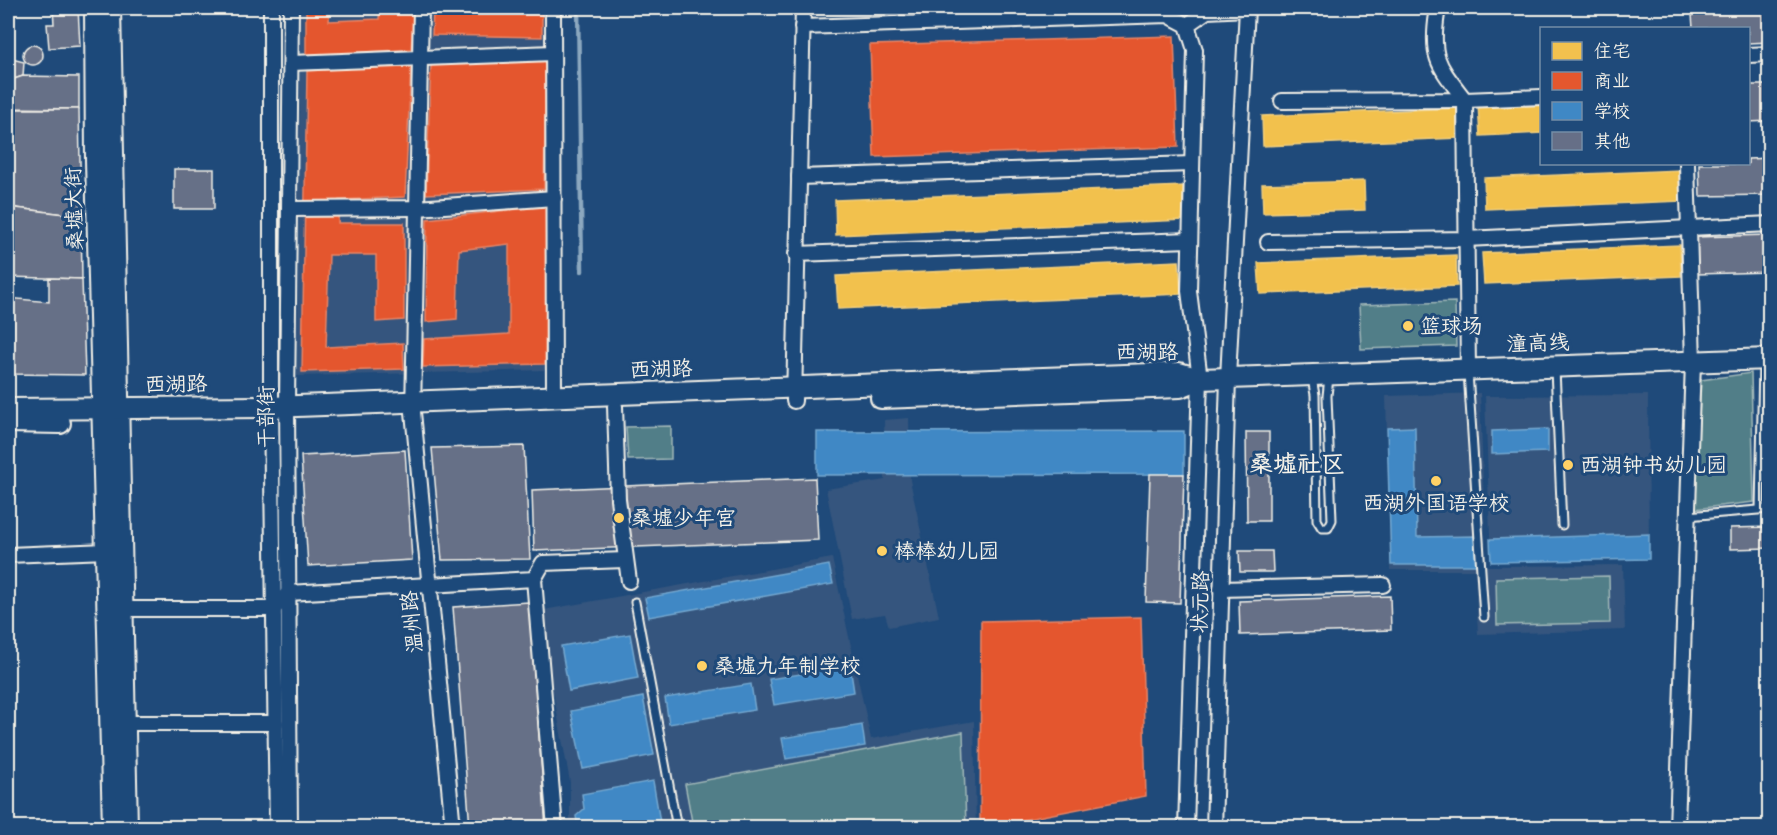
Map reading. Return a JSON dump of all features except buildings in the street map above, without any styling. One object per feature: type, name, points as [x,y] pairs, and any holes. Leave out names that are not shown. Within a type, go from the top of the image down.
[{"type":"main road","name":"桑墟大街","points":[[95,8],[111,416]]},
{"type":"main road","name":"桑墟大街","points":[[110,8],[111,416]]},
{"type":"main road","name":"潼高线","points":[[1200,379],[1768,361]]},
{"type":"main road","name":"西湖路","points":[[413,407],[554,397],[1180,387],[1200,379]]},
{"type":"main road","name":"西湖路","points":[[8,423],[111,416],[413,407],[615,406],[794,394]]},
{"type":"main road","name":"西湖路","points":[[8,409],[111,416]]},
{"type":"main road","points":[[111,416],[107,551],[113,828]]},
{"type":"main road","points":[[111,416],[123,609],[127,828]]},
{"type":"street","name":"干部街","points":[[271,8],[279,412],[288,593],[290,828]]},
{"type":"street","name":"干部街","points":[[277,828],[274,609],[279,412],[289,209],[291,8]]},
{"type":"street","name":"温州路","points":[[421,8],[413,407],[453,828]]},
{"type":"street","points":[[553,8],[554,397]]},
{"type":"street","points":[[794,394],[803,8]]},
{"type":"street","points":[[802,27],[1168,15],[1187,25],[1207,11],[1247,8]]},
{"type":"street","name":"状元路","points":[[1214,828],[1228,378],[1247,8]]},
{"type":"street","points":[[1437,14],[1434,35],[1438,65],[1465,100],[1468,370]]},
{"type":"street","name":"状元路","points":[[1186,828],[1200,379],[1189,291],[1195,50],[1187,25]]},
{"type":"street","points":[[291,63],[553,53]]},
{"type":"street","points":[[1750,55],[1770,54]]},
{"type":"street","points":[[1282,101],[1540,97]]},
{"type":"street","points":[[799,177],[1192,164]]},
{"type":"street","points":[[1677,828],[1693,362],[1687,165]]},
{"type":"street","points":[[289,209],[417,208],[554,198]]},
{"type":"street","points":[[1268,242],[1466,239],[1770,224]]},
{"type":"street","points":[[796,254],[1190,240]]},
{"type":"street","points":[[615,406],[618,499],[629,581]]},
{"type":"street","points":[[8,555],[107,551]]},
{"type":"street","points":[[555,828],[534,579],[543,562],[625,560]]},
{"type":"street","points":[[123,609],[274,609],[288,593],[430,587],[444,583],[534,579]]},
{"type":"street","points":[[1221,589],[1383,585]]},
{"type":"street","points":[[125,723],[276,723]]},
{"type":"lane","points":[[1760,509],[1768,361]]},
{"type":"lane","points":[[1555,366],[1562,525]]},
{"type":"lane","points":[[1468,370],[1484,617]]},
{"type":"lane","points":[[1321,375],[1327,396],[1332,520],[1328,528],[1322,528],[1317,520],[1315,395],[1321,375]]},
{"type":"lane","points":[[1687,516],[1770,510]]},
{"type":"lane","points":[[635,602],[677,828]]},
{"type":"shaded area","points":[[300,8],[545,8],[547,370],[297,376]]},
{"type":"shaded area","name":"西湖外国语学校","points":[[1480,393],[1486,566],[1623,565],[1625,630],[1478,634],[1475,570],[1390,570],[1386,396]]},
{"type":"shaded area","name":"西湖钟书幼儿园","points":[[1648,395],[1649,559],[1491,562],[1485,396]]},
{"type":"shaded area","name":"棒棒幼儿园","points":[[909,418],[910,480],[939,617],[889,627],[885,614],[852,619],[826,489],[885,480],[884,420]]},
{"type":"shaded area","name":"桑墟九年制学校","points":[[832,558],[871,739],[974,721],[976,827],[570,827],[570,782],[538,611]]},
{"type":"green space","name":"篮球场","points":[[1455,302],[1456,346],[1361,349],[1359,305]]},
{"type":"green space","points":[[1751,373],[1754,502],[1694,509],[1701,380]]},
{"type":"green space","points":[[671,426],[671,459],[628,460],[626,427]]},
{"type":"green space","points":[[1609,576],[1610,623],[1497,625],[1496,578]]},
{"type":"green space","points":[[963,732],[966,827],[693,827],[685,784]]},
{"type":"waterway","points":[[578,8],[582,271]]},
{"type":"place","name":"篮球场","points":[[1408,326]]},
{"type":"place","name":"西湖钟书幼儿园","points":[[1568,465]]},
{"type":"place","name":"西湖外国语学校","points":[[1436,481]]},
{"type":"place","name":"桑墟少年宫","points":[[619,518]]},
{"type":"place","name":"棒棒幼儿园","points":[[882,551]]},
{"type":"place","name":"桑墟九年制学校","points":[[702,666]]},
{"type":"district","name":"桑墟社区","points":[[1297,464]]}]
